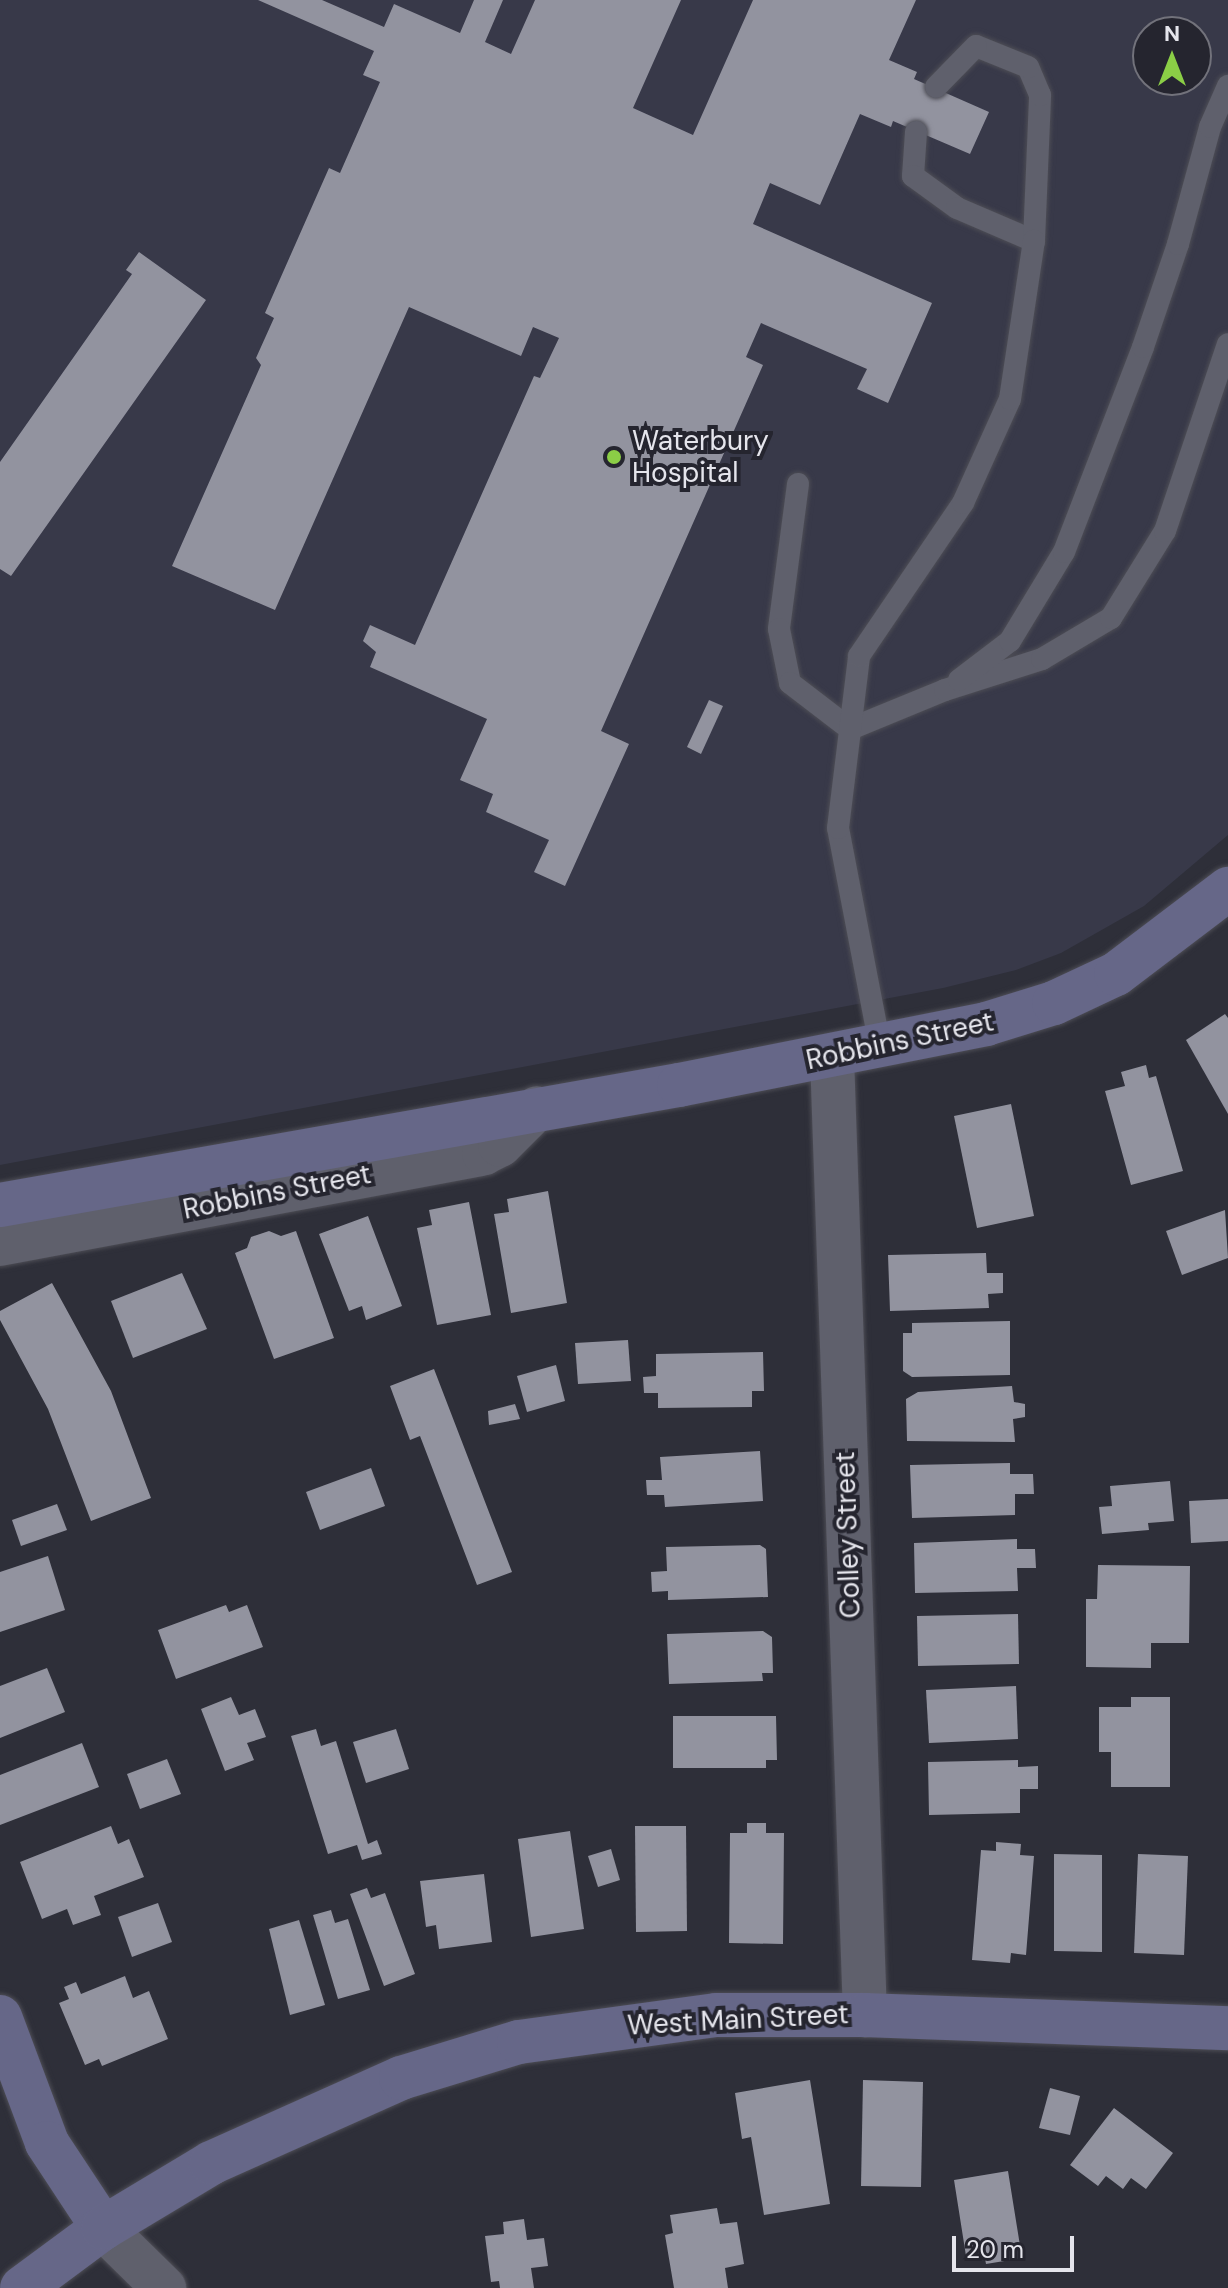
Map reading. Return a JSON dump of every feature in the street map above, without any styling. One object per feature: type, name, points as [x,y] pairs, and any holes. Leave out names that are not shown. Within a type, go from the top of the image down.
[{"type":"main road","name":"Robbins Street","points":[[0,1205],[832,1056],[1008,1018],[1085,990],[1147,955],[1228,889]]},
{"type":"main road","name":"West Main Street","points":[[22,2288],[103,2228],[273,2132],[458,2059],[519,2042],[653,2020],[865,2015],[1228,2028]]},
{"type":"main road","points":[[0,2017],[47,2143],[103,2228]]},
{"type":"street","name":"Colley Street","points":[[832,1056],[865,2015]]},
{"type":"street","name":"Robbins Street","points":[[0,1244],[484,1153],[500,1145],[537,1108]]},
{"type":"street","points":[[103,2228],[164,2288]]},
{"type":"lane","points":[[880,1046],[838,828],[859,656],[963,503],[1010,399],[1034,241],[1040,95],[1028,67],[976,46],[936,87]]},
{"type":"lane","points":[[945,690],[1010,641],[1064,552],[1143,347],[1178,244],[1210,127],[1228,86]]},
{"type":"lane","points":[[916,132],[913,176],[957,208],[1034,241]]},
{"type":"lane","points":[[850,729],[945,690],[1042,659],[1111,618],[1165,531],[1228,344]]},
{"type":"lane","points":[[798,484],[779,629],[790,683],[850,729]]},
{"type":"shaded area","name":"Waterbury Hospital","points":[[0,0],[1228,0],[1228,835],[1144,906],[1061,953],[1016,970],[943,988],[0,1165]]},
{"type":"building","points":[[258,0],[322,0],[384,27],[394,4],[460,33],[474,0],[503,0],[485,42],[511,54],[535,0],[681,0],[633,108],[693,135],[753,0],[916,0],[889,60],[917,72],[914,79],[989,112],[970,154],[893,121],[891,127],[860,114],[820,205],[770,183],[753,224],[932,303],[888,403],[857,389],[867,369],[761,323],[746,357],[763,365],[601,731],[629,744],[565,886],[534,872],[549,840],[486,812],[493,794],[460,780],[487,719],[370,667],[376,652],[363,641],[370,625],[415,645],[534,376],[540,378],[559,338],[533,327],[521,356],[409,307],[275,610],[172,566],[261,365],[256,358],[274,318],[265,313],[329,168],[340,173],[380,82],[363,75],[374,51]]},
{"type":"building","points":[[139,252],[206,300],[11,576],[0,569],[0,462],[132,274],[126,270]]},
{"type":"building","points":[[709,700],[723,706],[701,754],[687,747]]},
{"type":"building","points":[[1225,1014],[1228,1018],[1228,1114],[1186,1040]]},
{"type":"building","points":[[1146,1065],[1149,1078],[1156,1076],[1183,1171],[1131,1185],[1105,1091],[1125,1086],[1121,1072]]},
{"type":"building","points":[[1011,1104],[1034,1216],[977,1228],[954,1116]]},
{"type":"building","points":[[548,1191],[567,1303],[511,1313],[494,1214],[509,1212],[507,1199]]},
{"type":"building","points":[[469,1202],[491,1315],[437,1325],[417,1228],[432,1225],[429,1210]]},
{"type":"building","points":[[1225,1210],[1228,1258],[1182,1275],[1166,1231]]},
{"type":"building","points":[[368,1216],[402,1306],[366,1320],[362,1306],[349,1311],[319,1234]]},
{"type":"building","points":[[269,1231],[281,1236],[296,1231],[334,1338],[274,1359],[235,1253],[247,1248],[251,1237]]},
{"type":"building","points":[[986,1253],[987,1273],[1003,1273],[1003,1293],[988,1294],[989,1308],[890,1311],[888,1255]]},
{"type":"building","points":[[182,1273],[207,1329],[133,1358],[111,1301]]},
{"type":"building","points":[[52,1283],[111,1391],[151,1498],[91,1521],[48,1409],[0,1320],[0,1311]]},
{"type":"building","points":[[1010,1321],[1010,1375],[912,1377],[903,1371],[903,1333],[912,1333],[912,1323]]},
{"type":"building","points":[[628,1340],[631,1381],[578,1384],[575,1343]]},
{"type":"building","points":[[763,1352],[764,1391],[752,1391],[752,1407],[658,1408],[658,1393],[644,1393],[643,1377],[656,1376],[656,1354]]},
{"type":"building","points":[[556,1365],[565,1401],[527,1412],[517,1376]]},
{"type":"building","points":[[434,1369],[512,1572],[477,1585],[420,1436],[410,1440],[390,1386]]},
{"type":"building","points":[[1012,1386],[1014,1402],[1025,1404],[1025,1417],[1013,1419],[1015,1442],[907,1441],[906,1399],[918,1392]]},
{"type":"building","points":[[515,1404],[520,1419],[489,1425],[488,1411]]},
{"type":"building","points":[[760,1451],[763,1501],[665,1507],[664,1495],[647,1495],[646,1480],[662,1480],[660,1457]]},
{"type":"building","points":[[1010,1463],[1010,1474],[1033,1474],[1034,1494],[1015,1494],[1015,1515],[912,1518],[910,1465]]},
{"type":"building","points":[[371,1468],[385,1506],[320,1530],[306,1492]]},
{"type":"building","points":[[1170,1481],[1174,1521],[1148,1523],[1149,1530],[1102,1534],[1099,1507],[1112,1506],[1110,1486]]},
{"type":"building","points":[[1228,1499],[1228,1541],[1191,1543],[1189,1501]]},
{"type":"building","points":[[57,1504],[67,1530],[21,1546],[12,1520]]},
{"type":"building","points":[[1017,1539],[1017,1549],[1035,1549],[1036,1568],[1017,1568],[1018,1591],[915,1593],[914,1543]]},
{"type":"building","points":[[760,1545],[766,1549],[768,1597],[668,1600],[668,1591],[652,1592],[651,1572],[667,1571],[666,1547]]},
{"type":"building","points":[[48,1556],[65,1610],[0,1632],[0,1572]]},
{"type":"building","points":[[1098,1565],[1190,1566],[1189,1643],[1151,1643],[1151,1668],[1086,1667],[1086,1599],[1097,1599]]},
{"type":"building","points":[[226,1605],[229,1612],[247,1605],[263,1647],[176,1679],[158,1630]]},
{"type":"building","points":[[1018,1614],[1019,1664],[918,1666],[917,1616]]},
{"type":"building","points":[[763,1631],[772,1637],[773,1673],[762,1673],[763,1681],[669,1684],[667,1634]]},
{"type":"building","points":[[47,1668],[65,1712],[0,1738],[0,1686]]},
{"type":"building","points":[[1016,1686],[1018,1739],[929,1743],[926,1690]]},
{"type":"building","points":[[231,1697],[239,1715],[255,1709],[266,1737],[247,1743],[254,1760],[225,1771],[201,1709]]},
{"type":"building","points":[[1131,1697],[1170,1697],[1170,1787],[1111,1787],[1111,1752],[1099,1752],[1099,1707],[1131,1707]]},
{"type":"building","points":[[673,1716],[776,1716],[777,1760],[766,1760],[766,1768],[673,1768]]},
{"type":"building","points":[[316,1729],[321,1746],[336,1741],[368,1844],[377,1840],[382,1854],[362,1860],[357,1845],[328,1854],[291,1736]]},
{"type":"building","points":[[396,1729],[409,1769],[366,1783],[353,1742]]},
{"type":"building","points":[[82,1743],[99,1787],[0,1825],[0,1775]]},
{"type":"building","points":[[167,1759],[181,1794],[140,1809],[127,1774]]},
{"type":"building","points":[[1018,1760],[1018,1767],[1038,1766],[1038,1789],[1020,1789],[1020,1813],[929,1815],[928,1762]]},
{"type":"building","points":[[747,1823],[766,1823],[766,1833],[784,1833],[783,1944],[729,1943],[730,1833],[747,1833]]},
{"type":"building","points":[[111,1826],[118,1844],[129,1839],[144,1877],[94,1896],[101,1915],[73,1925],[67,1909],[42,1919],[20,1862]]},
{"type":"building","points":[[635,1826],[686,1826],[687,1931],[636,1932]]},
{"type":"building","points":[[570,1831],[584,1929],[531,1937],[518,1839]]},
{"type":"building","points":[[996,1842],[1021,1844],[1020,1855],[1034,1856],[1026,1955],[1011,1953],[1010,1963],[972,1960],[981,1850],[996,1851]]},
{"type":"building","points":[[611,1849],[620,1880],[598,1887],[588,1856]]},
{"type":"building","points":[[1054,1854],[1102,1855],[1102,1952],[1054,1951]]},
{"type":"building","points":[[1138,1854],[1188,1856],[1184,1955],[1134,1953]]},
{"type":"building","points":[[484,1874],[492,1942],[439,1949],[436,1925],[426,1927],[420,1881]]},
{"type":"building","points":[[367,1888],[371,1898],[385,1893],[415,1974],[384,1986],[350,1894]]},
{"type":"building","points":[[158,1903],[172,1942],[132,1957],[118,1917]]},
{"type":"building","points":[[331,1910],[335,1923],[348,1919],[370,1990],[338,1999],[313,1915]]},
{"type":"building","points":[[299,1920],[325,2005],[290,2015],[269,1929]]},
{"type":"building","points":[[125,1976],[133,1998],[149,1991],[168,2039],[102,2066],[99,2059],[85,2065],[59,2003],[69,1999],[64,1987],[76,1982],[81,1994]]},
{"type":"building","points":[[810,2080],[830,2204],[764,2215],[751,2137],[742,2139],[735,2093]]},
{"type":"building","points":[[863,2080],[923,2082],[921,2187],[861,2186]]},
{"type":"building","points":[[1050,2088],[1080,2096],[1070,2135],[1039,2128]]},
{"type":"building","points":[[1114,2108],[1173,2153],[1146,2189],[1131,2178],[1123,2189],[1106,2176],[1098,2186],[1070,2165]]},
{"type":"building","points":[[1008,2171],[1022,2258],[986,2264],[984,2253],[966,2256],[954,2180]]},
{"type":"building","points":[[717,2208],[720,2224],[737,2222],[744,2264],[725,2268],[728,2288],[674,2288],[665,2235],[673,2233],[670,2215]]},
{"type":"building","points":[[524,2219],[527,2240],[544,2238],[548,2266],[531,2268],[534,2288],[500,2288],[499,2281],[491,2282],[485,2236],[504,2234],[503,2222]]},
{"type":"place","name":"Waterbury Hospital","points":[[614,457]]}]
